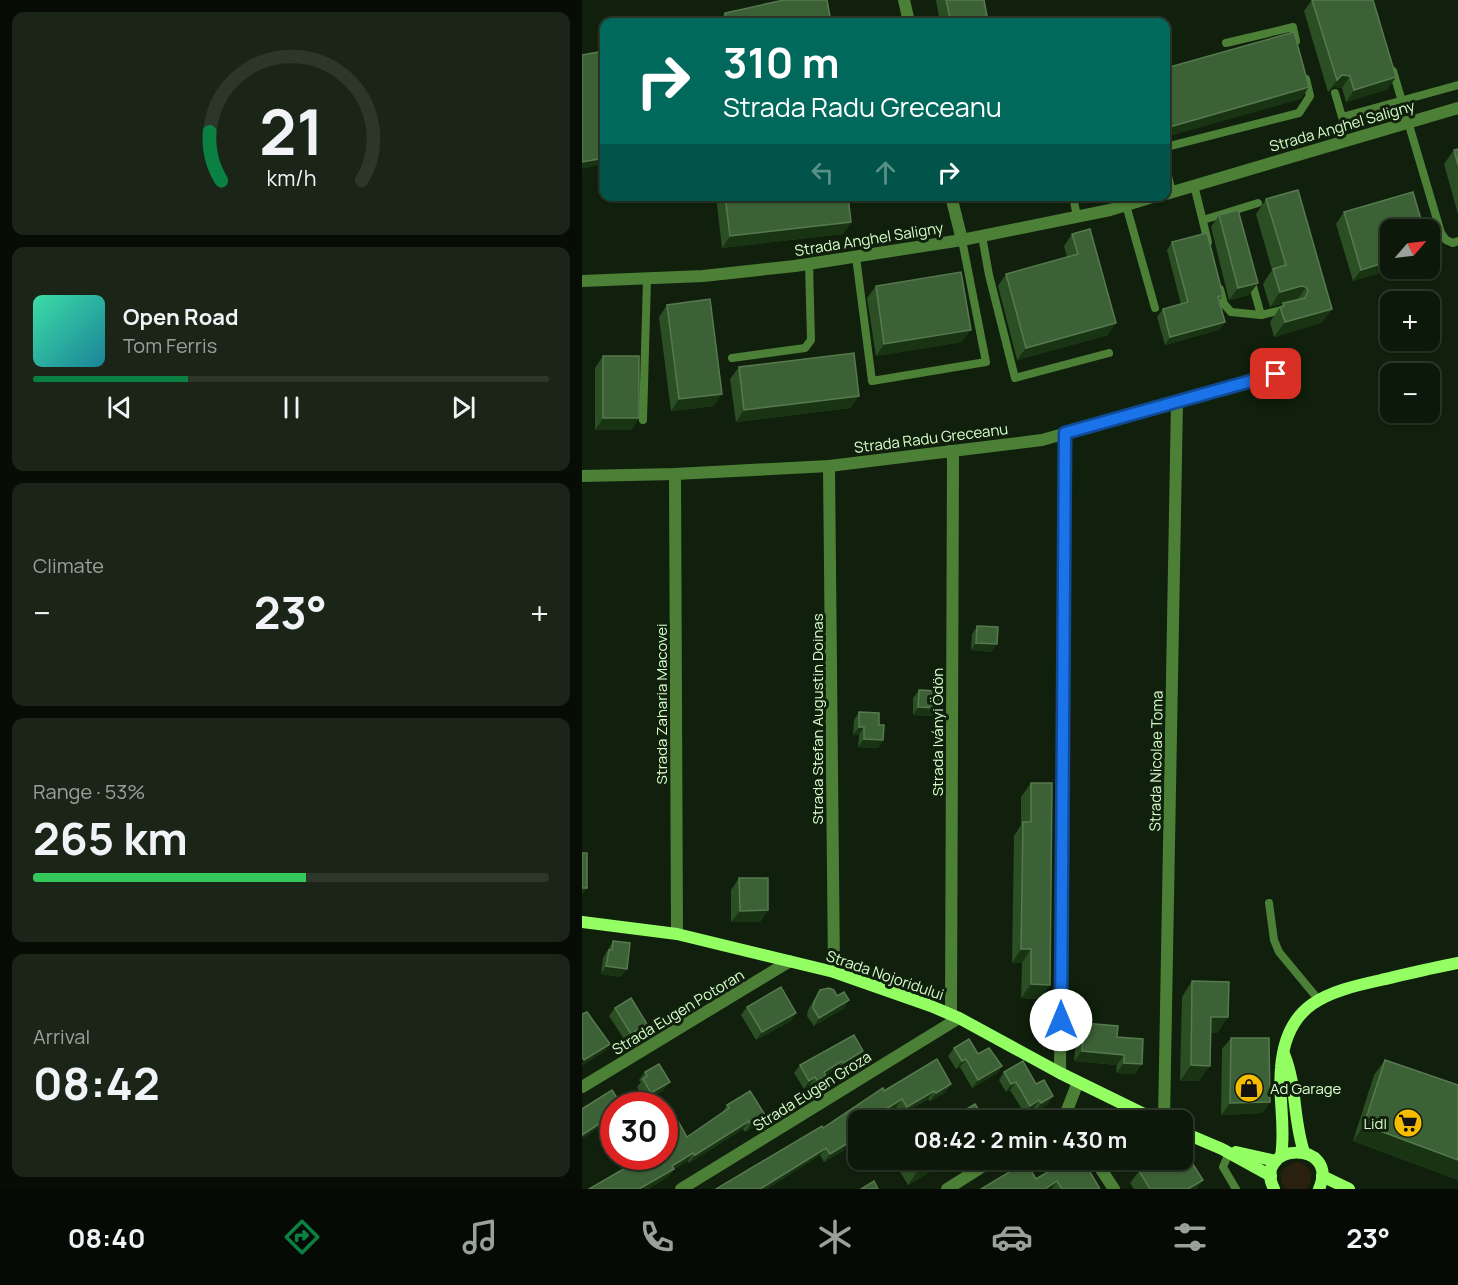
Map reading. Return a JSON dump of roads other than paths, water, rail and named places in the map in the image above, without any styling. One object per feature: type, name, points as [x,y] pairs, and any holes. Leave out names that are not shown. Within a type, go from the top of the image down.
[{"type":"main road","name":"Strada Nojoridului","points":[[582,922],[677,934],[834,972],[955,1016],[1060,1073],[1135,1110]]},
{"type":"main road","points":[[1193,1137],[1226,1151],[1273,1183],[1284,1132],[1281,1069],[1286,1041],[1299,1017],[1318,999],[1339,989],[1458,963]]},
{"type":"main road","points":[[1284,1053],[1289,1067],[1298,1131],[1304,1152]]},
{"type":"main road","points":[[1226,1151],[1279,1159],[1288,1152],[1304,1152],[1317,1161],[1322,1176],[1319,1189]]},
{"type":"main road","points":[[1322,1176],[1349,1189]]},
{"type":"street","points":[[904,0],[908,18]]},
{"type":"street","name":"Strada Anghel Saligny","points":[[1170,193],[1458,108]]},
{"type":"street","points":[[952,201],[962,240]]},
{"type":"street","name":"Strada Anghel Saligny","points":[[582,281],[703,276],[809,264],[962,240],[1077,217],[1139,201]]},
{"type":"street","name":"Strada Radu Greceanu","points":[[582,476],[829,466],[1042,440],[1276,374]]},
{"type":"street","name":"Strada Nicolae Toma","points":[[1164,1110],[1177,402]]},
{"type":"street","points":[[1060,1073],[1065,433]]},
{"type":"street","name":"Strada Iványi Ödön","points":[[950,451],[953,458],[955,1016]]},
{"type":"street","name":"Strada Stefan Augustin Doinas","points":[[829,466],[834,972]]},
{"type":"street","name":"Strada Zaharia Macovei","points":[[675,474],[677,934]]},
{"type":"street","name":"Strada Eugen Potoran","points":[[582,1088],[789,961]]},
{"type":"street","name":"Strada Eugen Groza","points":[[681,1189],[955,1016]]},
{"type":"street","points":[[1070,1110],[1078,1082]]},
{"type":"street","points":[[946,1189],[977,1170]]},
{"type":"street","points":[[1101,1170],[1113,1189]]},
{"type":"lane","points":[[1226,44],[1293,27],[1298,50]]},
{"type":"lane","points":[[1392,67],[1440,233],[1452,243],[1458,241]]},
{"type":"lane","points":[[1170,146],[1299,113],[1310,96],[1304,73]]},
{"type":"lane","points":[[1335,93],[1342,117],[1458,85]]},
{"type":"lane","points":[[1194,185],[1211,251]]},
{"type":"lane","points":[[1074,201],[1077,217]]},
{"type":"lane","points":[[1203,220],[1258,204]]},
{"type":"lane","points":[[1126,205],[1155,308]]},
{"type":"lane","points":[[1233,211],[1236,223]]},
{"type":"lane","points":[[981,236],[1015,378],[1109,353]]},
{"type":"lane","points":[[856,257],[872,381],[986,362],[962,240]]},
{"type":"lane","points":[[732,358],[805,348],[811,340],[809,264]]},
{"type":"lane","points":[[1248,269],[1261,315]]},
{"type":"lane","points":[[643,420],[647,279]]},
{"type":"lane","points":[[1218,283],[1227,310],[1232,312],[1261,315],[1292,307]]},
{"type":"lane","points":[[1269,903],[1274,940],[1279,952],[1318,999]]},
{"type":"lane","points":[[1226,1151],[1222,1167],[1236,1189]]},
{"type":"place","name":"Ad Garage","points":[[1249,1088]]},
{"type":"place","name":"Lidl","points":[[1408,1123]]}]
